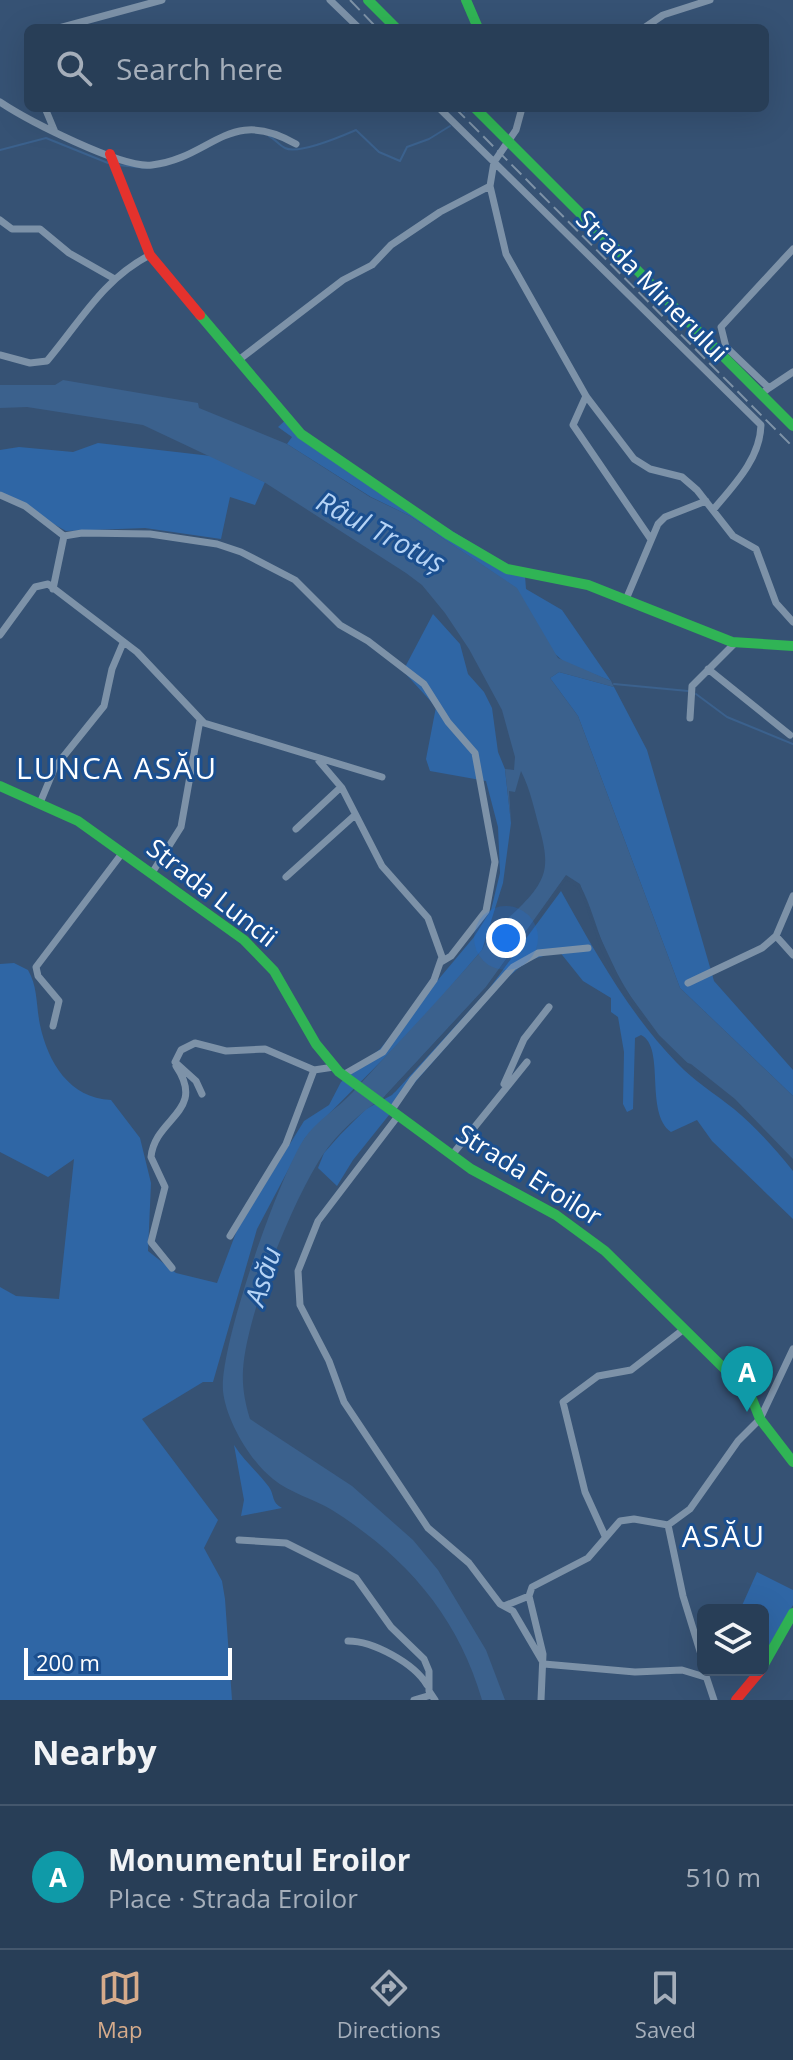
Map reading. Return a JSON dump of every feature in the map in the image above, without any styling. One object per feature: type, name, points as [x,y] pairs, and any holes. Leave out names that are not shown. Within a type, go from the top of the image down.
[{"type":"main road","points":[[368,0],[392,24]]},
{"type":"main road","points":[[466,0],[476,24]]},
{"type":"main road","name":"Strada Minerului","points":[[479,112],[765,391],[793,426]]},
{"type":"main road","points":[[111,161],[150,255],[301,434],[449,535],[507,569],[588,585],[627,597],[736,642],[793,646]]},
{"type":"main road","name":"Strada Luncii","points":[[0,786],[71,817],[258,952],[274,971],[334,1067],[353,1083]]},
{"type":"main road","name":"Strada Eroilor","points":[[353,1083],[452,1155],[587,1236],[630,1272],[750,1394],[760,1419],[793,1462]]},
{"type":"main road","points":[[769,1656],[793,1613]]},
{"type":"main road","points":[[736,1700],[756,1676]]},
{"type":"street","points":[[74,24],[162,0]]},
{"type":"street","points":[[330,0],[355,24]]},
{"type":"street","points":[[650,24],[663,15],[710,0]]},
{"type":"street","points":[[0,102],[111,161],[151,165],[245,129],[278,134],[296,144]]},
{"type":"street","points":[[47,112],[55,133]]},
{"type":"street","name":"Strada Minerului","points":[[443,112],[761,425],[761,442],[742,476],[713,510]]},
{"type":"street","points":[[521,112],[520,121],[494,162],[490,186],[506,254],[586,396],[634,459],[650,469],[682,477],[706,501],[733,536],[756,549],[776,603],[793,622]]},
{"type":"street","points":[[240,359],[343,280],[372,265],[391,245],[440,212],[490,186]]},
{"type":"street","points":[[0,220],[12,229],[40,229],[69,253],[113,278]]},
{"type":"street","points":[[793,249],[721,327],[726,347],[765,391],[793,372]]},
{"type":"street","points":[[0,355],[30,363],[47,361],[113,278],[150,255]]},
{"type":"street","points":[[586,396],[573,425],[650,538]]},
{"type":"street","points":[[0,495],[25,506],[64,536],[82,533],[150,534],[217,544],[241,552],[295,580],[340,625],[368,641],[424,684],[448,722],[475,753],[495,862],[486,911],[451,956],[441,962],[415,1009],[383,1052],[343,1075]]},
{"type":"street","points":[[627,597],[650,538],[665,517],[706,501]]},
{"type":"street","points":[[53,589],[64,536]]},
{"type":"street","points":[[0,635],[35,587],[45,583],[137,652],[200,720],[382,777]]},
{"type":"street","points":[[690,718],[692,686],[736,642]]},
{"type":"street","points":[[40,803],[55,767],[102,711],[113,665],[123,643]]},
{"type":"street","points":[[708,669],[790,735]]},
{"type":"street","points":[[152,873],[181,827],[200,720]]},
{"type":"street","points":[[317,759],[341,787],[386,872],[432,924],[441,962]]},
{"type":"street","points":[[296,829],[341,787]]},
{"type":"street","points":[[286,877],[355,815]]},
{"type":"street","points":[[53,1026],[59,1001],[53,990],[38,976],[36,967],[123,852]]},
{"type":"street","points":[[688,983],[739,960],[776,936],[793,896]]},
{"type":"street","points":[[776,936],[793,955]]},
{"type":"street","points":[[544,1664],[513,1611],[504,1606],[469,1563],[433,1534],[350,1412],[324,1350],[307,1323],[298,1297],[300,1261],[318,1221],[394,1113],[413,1079],[513,967],[538,953],[588,948]]},
{"type":"street","points":[[497,1096],[524,1039],[549,1007]]},
{"type":"street","points":[[172,1268],[151,1242],[165,1187],[151,1157],[157,1137],[178,1114],[185,1101],[186,1085],[176,1066],[181,1050],[200,1042],[226,1051],[265,1049],[314,1070],[334,1067]]},
{"type":"street","points":[[452,1155],[527,1062]]},
{"type":"street","points":[[176,1066],[196,1081],[202,1094]]},
{"type":"street","points":[[230,1236],[286,1144],[314,1070]]},
{"type":"street","points":[[605,1536],[585,1492],[563,1402],[598,1376],[631,1370],[684,1329]]},
{"type":"street","points":[[504,1606],[529,1596],[538,1582],[588,1558],[620,1521],[629,1519],[668,1525],[690,1509],[738,1441],[760,1419],[793,1349]]},
{"type":"street","points":[[668,1525],[683,1596],[697,1642]]},
{"type":"street","points":[[239,1540],[286,1543],[356,1578],[391,1627],[424,1659],[432,1695]]},
{"type":"street","points":[[529,1596],[544,1664],[541,1700]]},
{"type":"street","points":[[348,1641],[366,1643],[389,1654],[421,1676],[432,1695]]},
{"type":"street","points":[[544,1664],[624,1671],[697,1672]]},
{"type":"street","points":[[706,1676],[714,1700]]},
{"type":"street","points":[[414,1700],[432,1695]]},
{"type":"shaded area","points":[[290,416],[304,432],[413,507],[525,576],[526,589],[562,610],[611,681],[564,662],[553,652],[516,588],[410,516],[371,497],[287,444],[292,437],[278,427]]},
{"type":"shaded area","points":[[98,443],[211,456],[265,482],[255,505],[230,497],[221,539],[145,528],[66,531],[0,494],[0,450],[19,447],[73,452]]},
{"type":"shaded area","points":[[433,614],[460,644],[468,674],[484,692],[492,708],[498,752],[505,769],[511,823],[503,883],[482,950],[420,1022],[305,1138],[257,1229],[213,1382],[203,1382],[142,1419],[218,1520],[204,1548],[222,1581],[232,1700],[0,1700],[0,1287],[16,1296],[59,1299],[74,1159],[48,1177],[0,1152],[0,964],[14,963],[28,970],[44,1039],[63,1076],[83,1093],[111,1100],[140,1138],[151,1183],[148,1251],[176,1273],[217,1283],[237,1230],[304,1121],[329,1105],[341,1082],[380,1049],[474,937],[491,910],[500,873],[498,827],[486,781],[430,771],[426,759],[436,707],[403,671]]},
{"type":"shaded area","points":[[559,672],[614,687],[647,750],[714,981],[793,1070],[793,1096],[680,988],[578,716],[550,678]]},
{"type":"shaded area","points":[[561,891],[613,981],[643,1024],[690,1076],[750,1123],[793,1171],[793,1219],[712,1141],[697,1120],[671,1132],[663,1123],[658,1111],[652,1053],[641,1035],[635,1038],[633,1109],[627,1112],[623,1104],[624,1052],[618,1017],[611,1012],[611,998],[583,981],[559,951],[527,961],[507,978],[417,1080],[353,1160],[337,1186],[318,1168],[324,1153],[340,1135],[366,1109],[392,1095],[488,990]]},
{"type":"shaded area","points":[[234,1445],[282,1508],[241,1516],[244,1500]]},
{"type":"shaded area","points":[[757,1572],[793,1590],[793,1605],[769,1646],[769,1604],[743,1604]]},
{"type":"water","points":[[63,380],[198,403],[199,408],[287,444],[370,497],[410,516],[517,588],[558,658],[611,681],[614,687],[559,672],[550,678],[578,716],[680,988],[793,1096],[793,1159],[735,1099],[691,1064],[680,1059],[655,1032],[611,961],[580,885],[566,876],[486,987],[384,1097],[358,1116],[335,1139],[297,1201],[261,1291],[246,1347],[243,1383],[250,1419],[352,1486],[413,1540],[438,1570],[486,1650],[505,1700],[482,1700],[459,1641],[443,1615],[405,1568],[383,1547],[332,1510],[280,1484],[264,1471],[234,1427],[223,1391],[230,1339],[252,1264],[280,1189],[304,1139],[314,1126],[352,1093],[434,1004],[541,881],[545,854],[530,793],[521,771],[515,792],[509,791],[511,823],[505,769],[514,770],[515,757],[502,710],[469,649],[422,585],[264,482],[143,425],[27,407],[0,408],[0,385],[55,385]]},
{"type":"pier","points":[[566,875],[580,884],[593,922],[623,986],[659,1035],[705,1080],[681,1066],[620,988],[601,950],[583,898],[577,887],[566,880],[488,990],[395,1092],[384,1097],[486,987]]},
{"type":"waterway","points":[[269,136],[285,148],[300,149],[356,130],[379,152],[400,161],[407,147],[429,139],[450,126]]},
{"type":"waterway","points":[[0,150],[46,138],[108,163]]},
{"type":"waterway","points":[[118,165],[147,168]]},
{"type":"waterway","points":[[614,684],[688,691]]},
{"type":"waterway","points":[[696,694],[727,717],[793,744]]},
{"type":"railway","points":[[350,0],[373,24]]},
{"type":"railway","points":[[459,112],[793,447]]},
{"type":"traffic: fast","points":[[368,0],[392,24]]},
{"type":"traffic: fast","points":[[466,0],[476,24]]},
{"type":"traffic: fast","points":[[479,112],[793,426]]},
{"type":"traffic: fast","points":[[200,315],[301,434],[449,535],[507,569],[588,585],[732,642],[793,646]]},
{"type":"traffic: fast","points":[[0,786],[78,821],[244,940],[274,971],[316,1044],[339,1072],[471,1169],[556,1215],[605,1251],[750,1394],[760,1419],[793,1462]]},
{"type":"traffic: fast","points":[[769,1655],[793,1613]]},
{"type":"traffic: jam","points":[[110,154],[150,255],[200,315]]},
{"type":"traffic: jam","points":[[736,1700],[756,1676]]},
{"type":"place","name":"Monumentul Eroilor","points":[[747,1412]]},
{"type":"district","name":"LUNCA ASĂU","points":[[117,769]]},
{"type":"district","name":"ASĂU","points":[[724,1537]]},
{"type":"water label","name":"Râul Trotuș","points":[[381,532]]},
{"type":"water label","name":"Asău","points":[[263,1276]]}]
